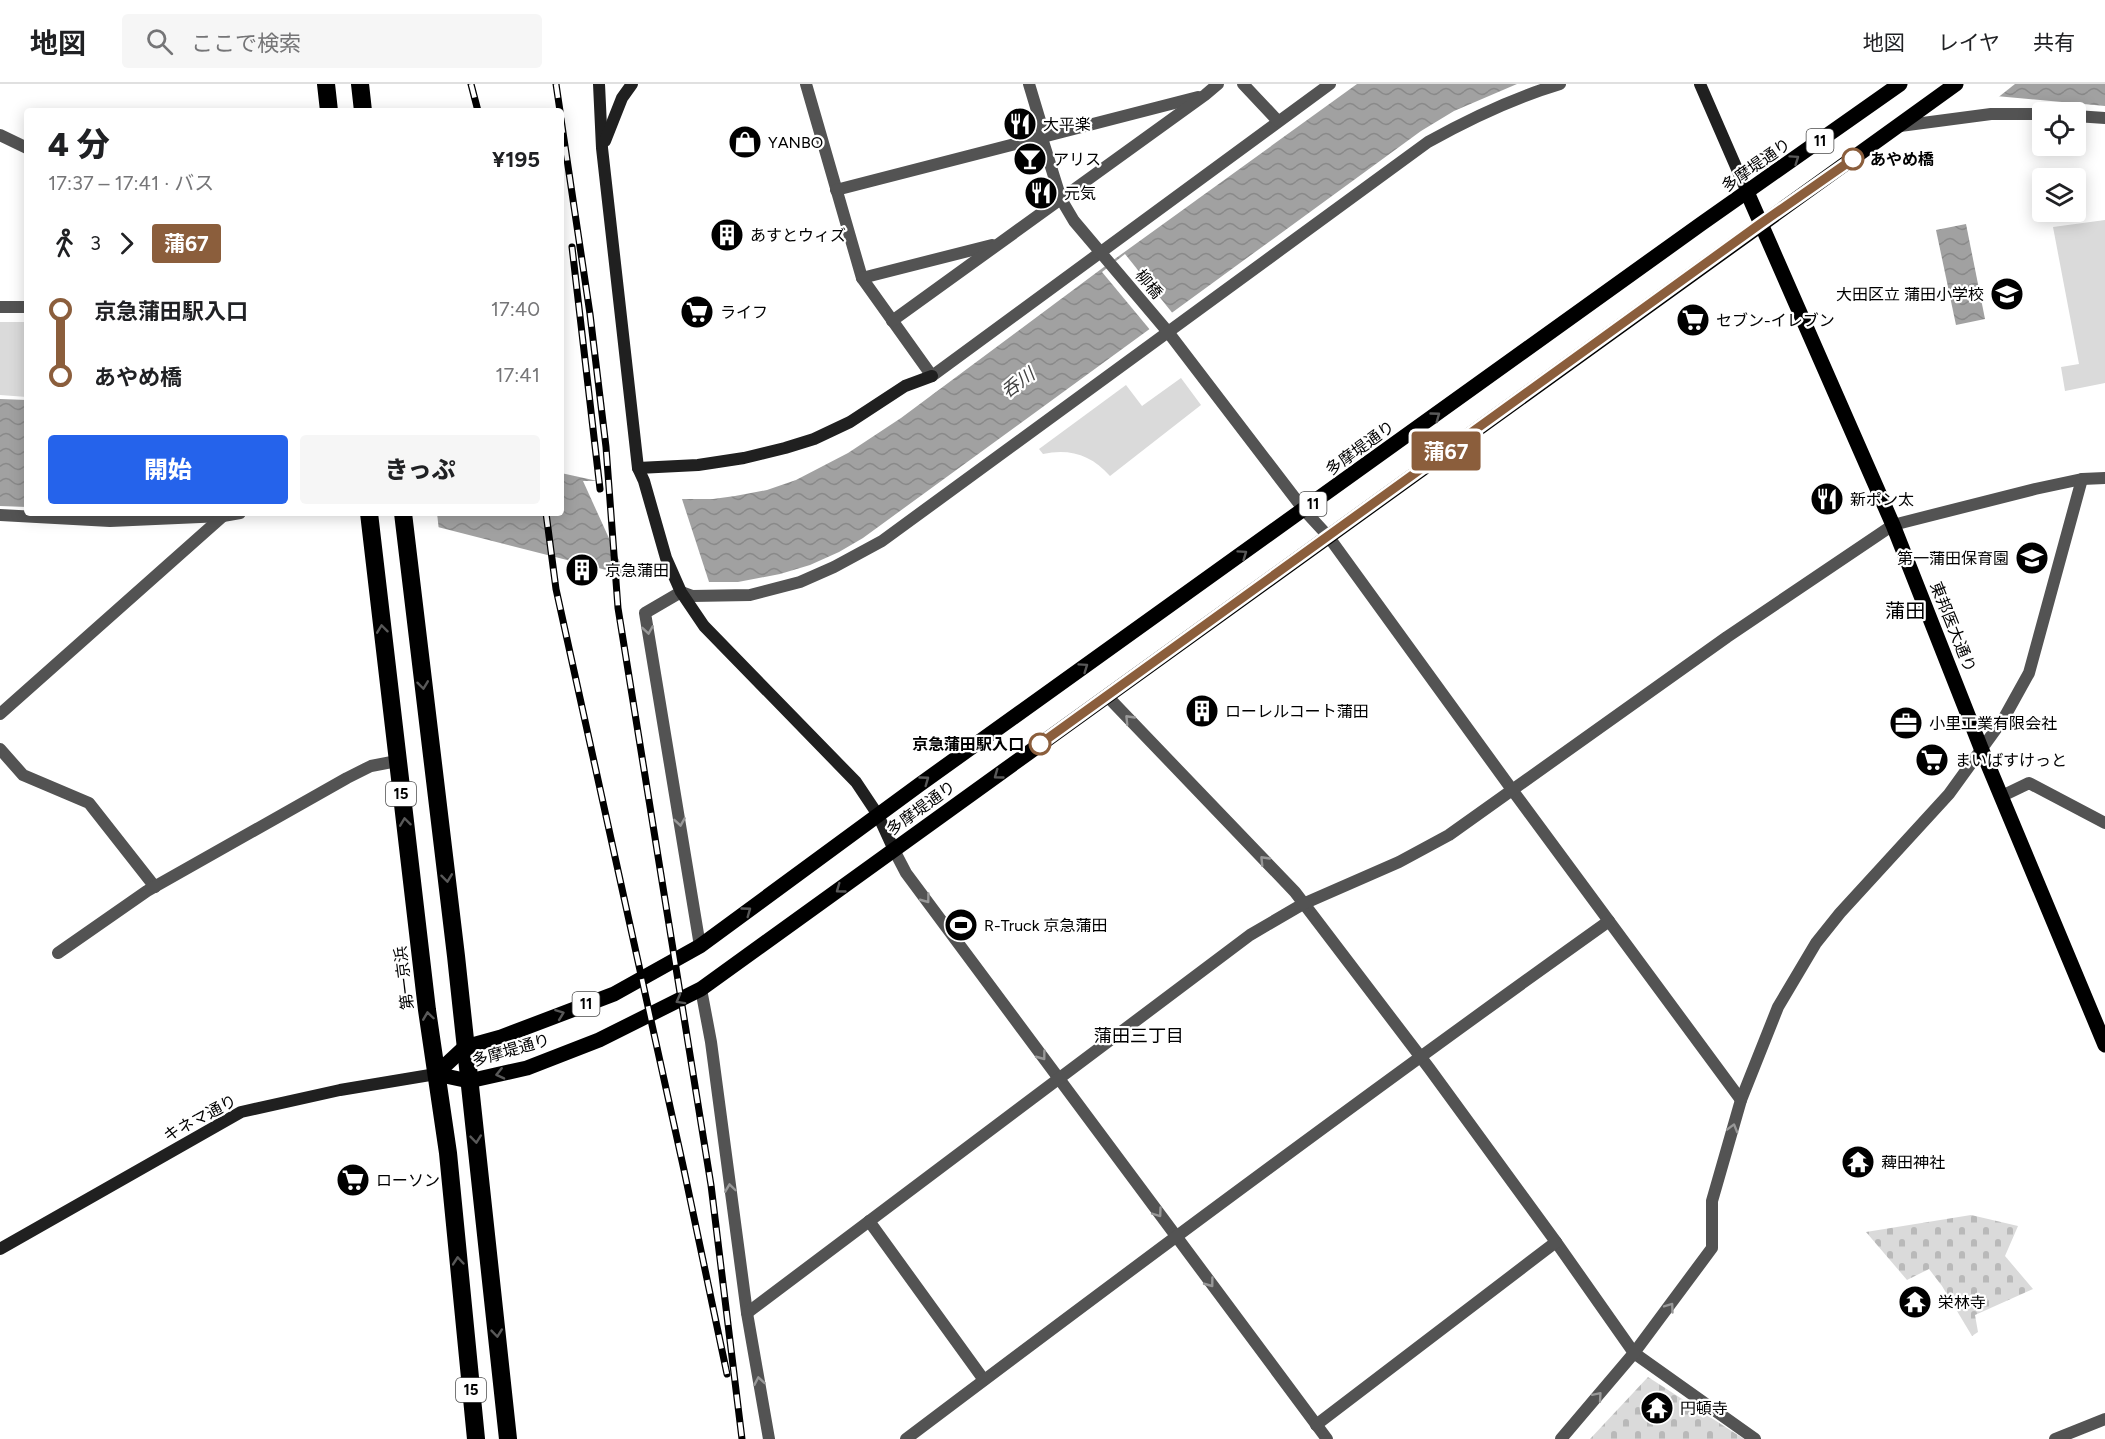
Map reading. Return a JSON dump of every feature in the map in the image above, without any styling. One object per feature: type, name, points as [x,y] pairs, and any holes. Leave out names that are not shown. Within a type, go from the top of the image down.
[{"type":"highway","points":[[326,84],[329,108]]},
{"type":"highway","points":[[360,84],[363,108]]},
{"type":"highway","name":"第一京浜","points":[[369,516],[397,760],[448,1153],[476,1439]]},
{"type":"highway","name":"15","points":[[404,518],[456,956],[508,1439]]},
{"type":"main road","name":"多摩堤通り","points":[[436,1074],[469,1081],[527,1068],[599,1040],[701,989],[1956,84]]},
{"type":"main road","name":"多摩堤通り","points":[[436,1074],[465,1047],[501,1037],[614,993],[700,946],[878,815],[1897,86]]},
{"type":"main road","name":"東邦医大通り","points":[[1747,192],[1893,525],[1981,747],[2105,1046]]},
{"type":"street","points":[[599,84],[602,148],[638,468],[644,481],[666,558],[679,589],[704,626],[856,782],[878,815],[906,873],[1327,1439]]},
{"type":"street","points":[[602,148],[622,98],[632,84]]},
{"type":"street","points":[[806,84],[862,278],[932,376]]},
{"type":"street","name":"柳橋","points":[[1029,84],[1041,124],[1042,138],[1061,199],[1074,221],[1166,330],[1304,510],[1328,536],[1741,1100]]},
{"type":"street","points":[[892,321],[1218,84]]},
{"type":"street","points":[[1243,84],[1278,121]]},
{"type":"street","points":[[638,468],[698,465],[744,458],[814,439],[850,422],[905,386],[932,376],[1104,257],[1278,121],[1330,84]]},
{"type":"street","points":[[679,589],[692,596],[750,595],[800,582],[882,541],[1166,330],[1428,142],[1471,118],[1519,97],[1560,84]]},
{"type":"street","points":[[1700,84],[1747,192]]},
{"type":"street","points":[[836,190],[1205,95]]},
{"type":"street","points":[[1900,126],[1991,114],[2032,114]]},
{"type":"street","points":[[2086,117],[2105,118]]},
{"type":"street","points":[[0,135],[24,147]]},
{"type":"street","points":[[862,278],[999,243]]},
{"type":"street","points":[[0,306],[24,307]]},
{"type":"street","points":[[747,1313],[1250,935],[1303,904],[1449,836],[1727,638],[1893,525],[2035,489],[2082,479],[2105,478]]},
{"type":"street","points":[[1561,1439],[1634,1353],[1712,1248],[1712,1201],[1741,1100],[1778,1007],[1816,943],[1840,913],[1949,794],[2004,718],[2029,672],[2082,479]]},
{"type":"street","points":[[0,515],[110,520],[223,516]]},
{"type":"street","points":[[0,714],[223,516]]},
{"type":"street","points":[[679,589],[645,613],[700,946]]},
{"type":"street","points":[[1107,696],[1295,892],[1556,1242],[1634,1353],[1755,1439]]},
{"type":"street","points":[[0,749],[23,775],[89,803],[155,886]]},
{"type":"street","points":[[58,953],[155,886],[347,778],[371,766],[397,760]]},
{"type":"street","points":[[2002,796],[2029,783],[2105,823]]},
{"type":"street","points":[[906,1439],[1175,1236],[1609,921]]},
{"type":"street","points":[[701,989],[711,1042],[747,1313],[769,1439]]},
{"type":"street","name":"キネマ通り","points":[[0,1250],[241,1112],[340,1090],[436,1074]]},
{"type":"street","points":[[869,1221],[984,1380]]},
{"type":"street","points":[[1316,1425],[1556,1242]]},
{"type":"street","points":[[2055,1439],[2105,1419]]},
{"type":"green space","points":[[2105,220],[2105,383],[2065,391],[2061,367],[2079,364],[2053,227]]},
{"type":"green space","points":[[0,322],[24,322],[24,397],[0,395]]},
{"type":"green space","points":[[1181,378],[1201,405],[1110,476],[1088,458],[1062,452],[1043,454],[1039,449],[1126,385],[1142,406]]},
{"type":"green space","points":[[1971,1215],[2018,1226],[2005,1256],[2033,1289],[1975,1315],[1978,1332],[1972,1336],[1929,1269],[1907,1280],[1866,1232]]},
{"type":"green space","name":"円頓寺","points":[[1648,1377],[1744,1439],[1590,1439]]},
{"type":"water","name":"呑川","points":[[1357,84],[1517,84],[1454,111],[1421,131],[863,538],[810,565],[780,574],[738,582],[701,582],[626,575],[395,516],[564,516],[564,474],[680,499],[735,496],[767,490],[796,480],[848,453],[901,418],[1112,261]]},
{"type":"water","points":[[1865,84],[2105,84],[2105,106],[2086,104],[2086,102],[2061,102]]},
{"type":"water","points":[[1966,224],[1985,319],[1956,325],[1936,230]]},
{"type":"water","points":[[0,399],[24,400],[24,507],[0,506]]},
{"type":"pier","points":[[1862,84],[2015,84],[1996,99],[1864,87]]},
{"type":"pier","points":[[1125,254],[1174,315],[1151,331],[1102,272]]},
{"type":"pier","points":[[583,481],[609,481],[681,496],[710,585],[627,578]]},
{"type":"pier","points":[[382,516],[437,516],[439,531]]},
{"type":"railway","points":[[471,84],[477,108]]},
{"type":"railway","points":[[556,84],[560,108]]},
{"type":"railway","points":[[564,139],[590,314],[606,447],[618,608],[711,1185],[742,1439]]},
{"type":"railway","points":[[572,247],[600,489]]},
{"type":"railway","points":[[546,516],[556,589],[727,1374]]},
{"type":"bus line","name":"蒲67","points":[[1040,744],[1853,159]]},
{"type":"place","name":"大平楽","points":[[1020,124]]},
{"type":"place","name":"YANBO","points":[[745,142]]},
{"type":"place","name":"アリス","points":[[1030,159]]},
{"type":"place","name":"あやめ橋","points":[[1853,159]]},
{"type":"place","name":"元気","points":[[1041,193]]},
{"type":"place","name":"あすとウィズ","points":[[727,235]]},
{"type":"place","name":"大田区立 蒲田小学校","points":[[2007,294]]},
{"type":"place","name":"ライフ","points":[[697,312]]},
{"type":"place","name":"セブン-イレブン","points":[[1693,320]]},
{"type":"place","name":"新ポン太","points":[[1827,499]]},
{"type":"place","name":"第一蒲田保育園","points":[[2032,558]]},
{"type":"place","name":"京急蒲田","points":[[582,570]]},
{"type":"place","name":"ローレルコート蒲田","points":[[1202,711]]},
{"type":"place","name":"小里工業有限会社","points":[[1906,723]]},
{"type":"place","name":"京急蒲田駅入口","points":[[1040,744]]},
{"type":"place","name":"まいばすけっと","points":[[1932,760]]},
{"type":"place","name":"R-Truck 京急蒲田","points":[[961,925]]},
{"type":"place","name":"薭田神社","points":[[1858,1162]]},
{"type":"place","name":"ローソン","points":[[353,1180]]},
{"type":"place","name":"栄林寺","points":[[1915,1302]]},
{"type":"place","name":"円頓寺","points":[[1657,1408]]},
{"type":"district","name":"蒲田","points":[[1905,611]]},
{"type":"district","name":"蒲田三丁目","points":[[1139,1036]]}]
